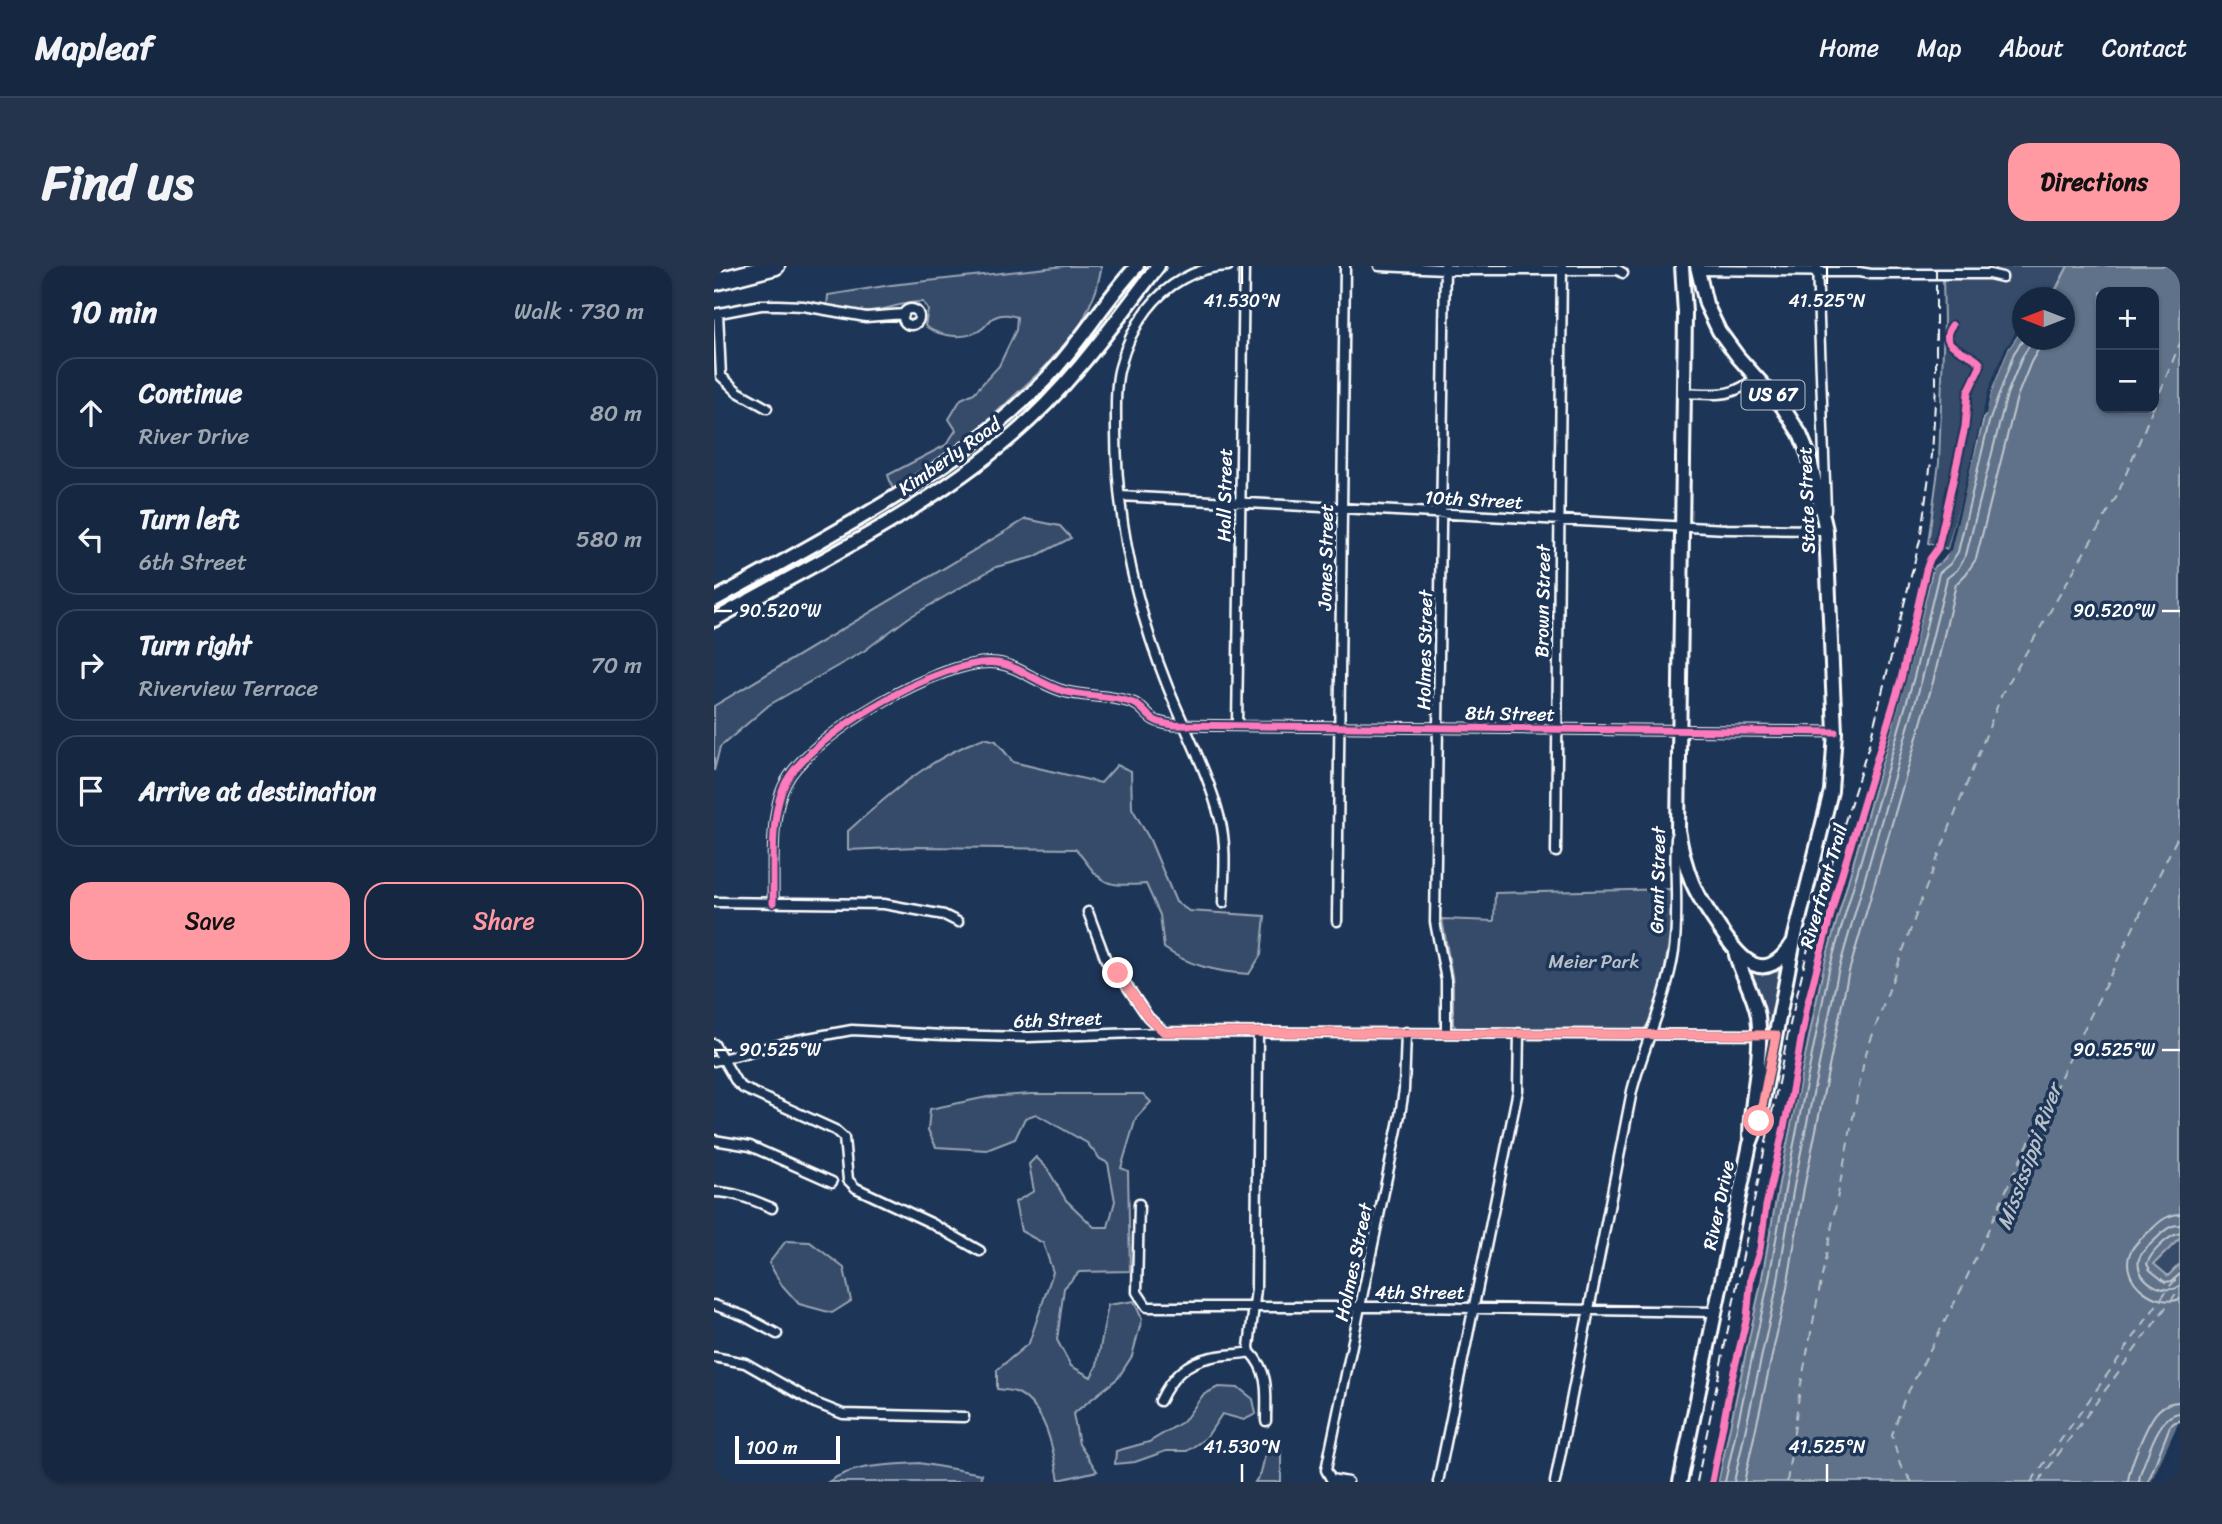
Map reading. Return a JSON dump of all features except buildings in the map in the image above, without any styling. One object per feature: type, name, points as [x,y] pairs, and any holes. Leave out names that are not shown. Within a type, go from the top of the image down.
[{"type":"highway","points":[[714,282],[776,266]]},
{"type":"main road","name":"Kimberly Road","points":[[714,600],[943,467],[1043,383],[1070,353],[1137,266]]},
{"type":"main road","name":"Kimberly Road","points":[[714,620],[924,500],[985,459],[1060,390],[1158,266]]},
{"type":"main road","points":[[1681,266],[1698,268]]},
{"type":"main road","name":"Grant Street","points":[[1678,800],[1685,313],[1681,266]]},
{"type":"main road","name":"US 67","points":[[1698,268],[1706,304],[1719,331],[1782,406],[1800,434],[1809,456],[1826,530]]},
{"type":"main road","name":"State Street","points":[[1826,530],[1835,732]]},
{"type":"main road","name":"River Drive","points":[[1680,1482],[1750,1144],[1759,1121],[1794,940],[1831,791],[1835,732]]},
{"type":"main road","name":"US 67","points":[[1678,800],[1678,830],[1692,884],[1733,948],[1758,1015],[1759,1035],[1750,1144]]},
{"type":"main road","points":[[1733,948],[1746,961],[1764,966],[1778,962],[1794,940]]},
{"type":"street","points":[[1223,903],[1224,845],[1221,822],[1202,767],[1167,684],[1135,588],[1120,496],[1116,449],[1119,369],[1138,322],[1155,300],[1172,285],[1203,269],[1228,266]]},
{"type":"street","name":"Hall Street","points":[[1237,725],[1244,266]]},
{"type":"street","name":"Jones Street","points":[[1337,921],[1345,266]]},
{"type":"street","points":[[1379,266],[1466,270],[1562,268],[1618,270],[1623,273]]},
{"type":"street","points":[[1859,272],[1873,266]]},
{"type":"street","name":"Holmes Street","points":[[1445,267],[1435,922],[1446,980],[1446,1033]]},
{"type":"street","name":"Brown Street","points":[[1556,852],[1562,268]]},
{"type":"street","points":[[1698,268],[1817,269],[1871,274],[1894,270],[1989,274],[2002,277]]},
{"type":"street","name":"State Street","points":[[1817,269],[1826,530]]},
{"type":"street","points":[[767,408],[738,392],[721,376],[716,313],[761,305],[778,305],[803,306],[866,317],[904,314]]},
{"type":"street","points":[[1683,393],[1727,394],[1736,392],[1757,377]]},
{"type":"street","name":"10th Street","points":[[1120,496],[1682,526],[1826,530]]},
{"type":"street","name":"8th Street","points":[[773,902],[775,830],[779,804],[785,784],[799,763],[824,740],[882,703],[951,669],[978,664],[995,663],[1007,666],[1061,691],[1088,697],[1124,700],[1137,704],[1153,720],[1184,725],[1835,732]]},
{"type":"street","name":"Grant Street","points":[[1555,1482],[1632,1091],[1673,954],[1678,800]]},
{"type":"street","points":[[714,902],[884,904],[944,915],[958,922]]},
{"type":"street","points":[[1088,912],[1106,960],[1148,1017],[1164,1032]]},
{"type":"street","name":"6th Street","points":[[718,1060],[852,1030],[1016,1037],[1164,1032],[1776,1035]]},
{"type":"street","points":[[1258,1032],[1254,1307],[1249,1347],[1261,1364],[1266,1384],[1266,1421]]},
{"type":"street","name":"Holmes Street","points":[[1348,1482],[1331,1479],[1326,1470],[1400,1115],[1404,1090],[1406,1032]]},
{"type":"street","points":[[1438,1482],[1518,1090],[1519,1033]]},
{"type":"street","points":[[714,1044],[718,1060],[737,1083],[835,1130],[844,1138],[848,1180],[856,1188],[931,1223],[980,1251]]},
{"type":"street","points":[[714,1140],[750,1146],[832,1182]]},
{"type":"street","points":[[714,1192],[727,1192],[749,1198],[772,1208]]},
{"type":"street","name":"4th Street","points":[[1139,1205],[1137,1288],[1139,1297],[1147,1307],[1715,1312]]},
{"type":"street","points":[[714,1305],[744,1316],[777,1334]]},
{"type":"street","points":[[1160,1401],[1170,1381],[1186,1367],[1211,1357],[1250,1352]]},
{"type":"street","points":[[714,1357],[745,1363],[815,1403],[841,1413],[964,1417]]},
{"type":"green space","points":[[1065,266],[1102,266],[1096,291],[1081,325],[1044,368],[955,451],[893,490],[888,475],[946,445],[956,430],[949,419],[961,399],[974,393],[999,366],[1016,330],[1017,317],[998,316],[977,332],[954,336],[938,333],[925,326],[928,310],[923,302],[871,311],[852,311],[827,308],[828,295],[891,285]]},
{"type":"green space","points":[[1997,266],[2068,266],[2057,287],[2012,287],[2012,342],[1966,487],[1951,550],[1928,543],[1939,463],[1943,278],[1991,279]]},
{"type":"green space","points":[[1026,519],[1060,526],[1071,538],[1034,557],[996,567],[908,618],[864,651],[769,705],[720,747],[714,771],[714,706]]},
{"type":"green space","points":[[984,738],[996,741],[1013,762],[1101,783],[1117,765],[1131,771],[1132,808],[1150,840],[1176,902],[1189,911],[1265,916],[1261,955],[1249,974],[1204,967],[1164,948],[1160,915],[1146,884],[1120,885],[1104,881],[1076,849],[917,847],[848,850],[848,831],[895,790],[946,755]]},
{"type":"green space","name":"Meier Park","points":[[1673,889],[1669,942],[1661,985],[1650,1020],[1643,1030],[1457,1029],[1453,1024],[1453,981],[1442,919],[1494,921],[1495,893]]},
{"type":"green space","points":[[1780,964],[1770,1032],[1767,1032],[1761,996],[1750,969]]},
{"type":"green space","points":[[1031,1094],[1143,1094],[1151,1102],[1136,1118],[1121,1168],[1128,1171],[1130,1271],[1079,1272],[1064,1288],[1057,1340],[1071,1366],[1091,1377],[1097,1365],[1108,1305],[1134,1301],[1142,1319],[1132,1356],[1118,1378],[1073,1414],[1079,1444],[1097,1471],[1059,1480],[1047,1431],[1036,1409],[1018,1393],[997,1389],[997,1370],[1029,1343],[1053,1272],[1043,1243],[1021,1231],[1015,1202],[1034,1191],[1029,1164],[1036,1157],[1047,1168],[1066,1200],[1094,1227],[1108,1227],[1115,1201],[1108,1163],[1100,1159],[1087,1143],[1036,1114],[1025,1118],[1015,1139],[987,1150],[936,1147],[928,1130],[930,1109],[987,1097]]},
{"type":"green space","points":[[2180,1238],[2180,1264],[2168,1276],[2153,1264]]},
{"type":"green space","points":[[786,1241],[810,1242],[844,1268],[851,1301],[832,1313],[799,1304],[781,1284],[769,1263]]},
{"type":"green space","points":[[1218,1387],[1239,1388],[1253,1399],[1256,1414],[1244,1420],[1222,1414],[1206,1438],[1187,1451],[1166,1451],[1135,1462],[1115,1464],[1116,1451],[1149,1442],[1184,1421],[1203,1395]]},
{"type":"green space","points":[[1281,1444],[1281,1482],[1255,1482],[1261,1473],[1266,1451]]},
{"type":"green space","points":[[919,1463],[982,1474],[979,1482],[828,1482],[860,1469]]},
{"type":"water","name":"Mississippi River","points":[[2068,266],[2180,266],[2180,1238],[2154,1264],[2168,1276],[2180,1264],[2180,1422],[2154,1482],[1718,1482],[1761,1283],[1823,969],[1907,675],[1933,567],[1945,559],[1992,389],[2012,343],[2012,350],[2075,350],[2075,287],[2058,287]]},
{"type":"pier","points":[[2012,338],[1983,417],[1951,550],[1939,564],[1939,559],[1948,548],[1989,388]]},
{"type":"pier","points":[[2180,1419],[2180,1430],[2158,1482],[2151,1482]]},
{"type":"ferry route","points":[[2159,395],[2180,343]]},
{"type":"ferry route","points":[[1787,1482],[1800,1389],[1865,1056],[1922,898],[2002,694],[2117,496],[2151,413]]},
{"type":"ferry route","points":[[1912,1482],[1900,1465],[1892,1435],[1904,1400],[1962,1288],[2012,1177],[2180,832]]},
{"type":"ferry route","points":[[2031,1482],[2180,1275]]},
{"type":"ferry route","points":[[2038,1482],[2180,1288]]},
{"type":"railway","points":[[1697,1482],[1789,1029],[1817,910],[1869,745],[1920,540],[1932,455],[1936,385],[1936,266]]},
{"type":"cycle path","name":"Riverfront Trail","points":[[1712,1482],[1807,1006],[1838,887],[1901,679],[1926,570],[1938,548],[1965,427],[1968,392],[1980,367],[1980,363],[1975,359],[1950,344],[1948,333],[1952,325]]},
{"type":"cycle path","points":[[773,903],[777,809],[786,782],[800,763],[849,722],[881,703],[913,685],[974,664],[997,663],[1021,671],[1060,690],[1124,700],[1139,706],[1155,720],[1173,725],[1835,732]]},
{"type":"route","points":[[1118,973],[1148,1017],[1164,1032],[1776,1035],[1759,1121]]}]
